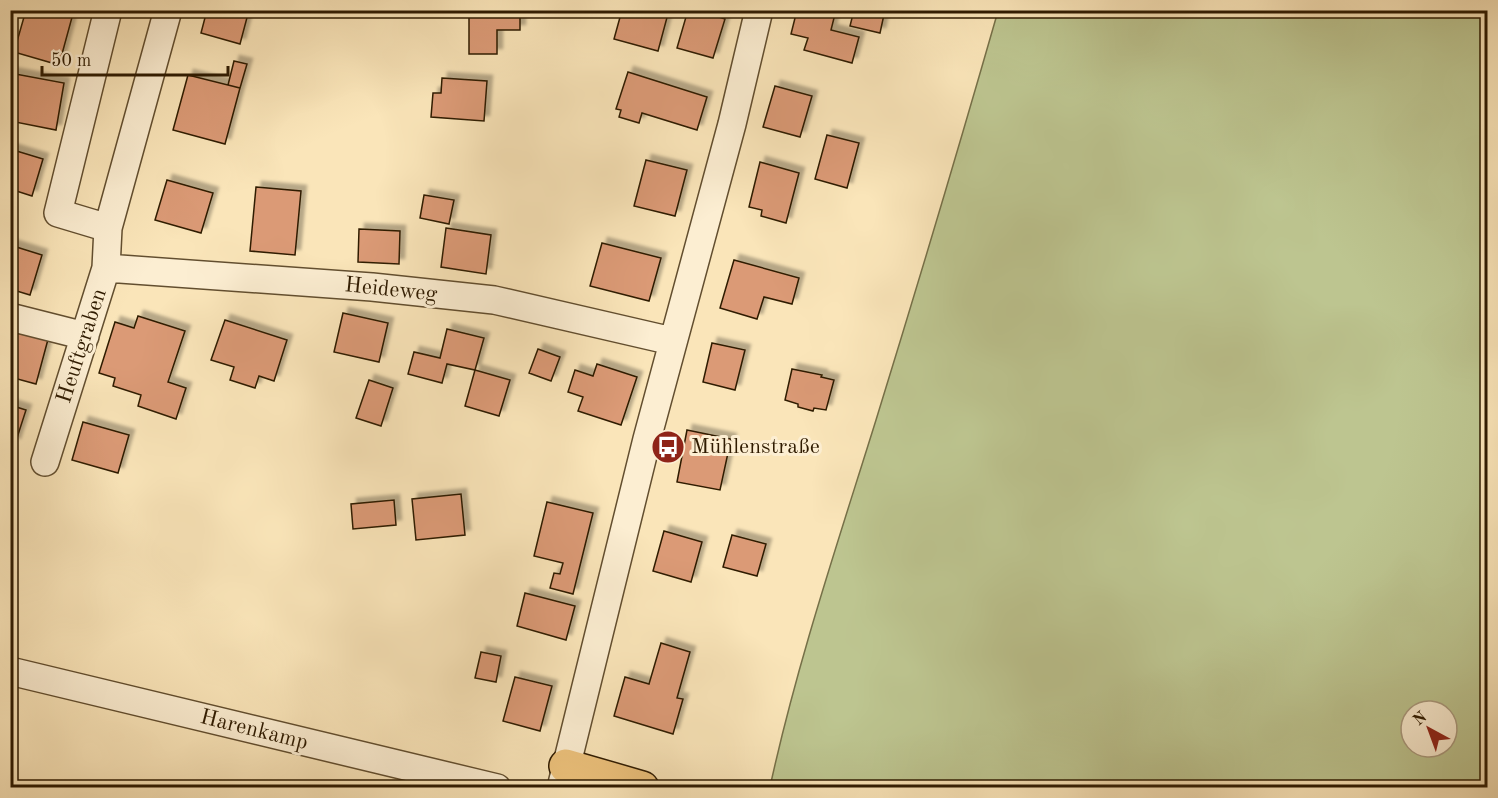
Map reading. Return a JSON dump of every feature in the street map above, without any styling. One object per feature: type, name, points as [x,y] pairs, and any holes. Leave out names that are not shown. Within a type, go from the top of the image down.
[{"type":"highway","points":[[563,777],[642,788]]},
{"type":"street","points":[[108,10],[58,213],[108,228]]},
{"type":"street","name":"Heuftgraben","points":[[45,462],[106,268],[108,228],[168,10]]},
{"type":"street","points":[[563,777],[672,341],[732,123],[759,10]]},
{"type":"street","name":"Heideweg","points":[[106,268],[372,287],[494,300],[672,341]]},
{"type":"street","points":[[10,317],[85,336]]},
{"type":"street","name":"Harenkamp","points":[[10,671],[497,788]]},
{"type":"green space","points":[[998,11],[1487,11],[1487,787],[770,787],[805,649]]},
{"type":"building","points":[[26,10],[74,10],[59,65],[14,52]]},
{"type":"building","points":[[207,10],[249,10],[240,44],[201,33]]},
{"type":"building","points":[[469,10],[520,10],[520,30],[497,30],[497,54],[469,54]]},
{"type":"building","points":[[622,10],[669,10],[658,51],[614,39]]},
{"type":"building","points":[[688,10],[697,10],[725,19],[713,58],[677,48]]},
{"type":"building","points":[[797,10],[836,10],[831,30],[859,37],[852,63],[804,50],[808,38],[791,34]]},
{"type":"building","points":[[854,10],[885,10],[880,33],[850,26]]},
{"type":"building","points":[[234,61],[247,64],[240,88],[228,85]]},
{"type":"building","points":[[628,72],[707,97],[697,130],[642,113],[639,123],[619,117],[621,110],[616,109]]},
{"type":"building","points":[[10,73],[64,83],[56,130],[10,121]]},
{"type":"building","points":[[188,75],[240,88],[225,144],[173,130]]},
{"type":"building","points":[[442,78],[487,81],[484,121],[431,117],[433,93],[441,93]]},
{"type":"building","points":[[775,86],[812,96],[800,137],[763,127]]},
{"type":"building","points":[[827,135],[859,143],[847,188],[815,179]]},
{"type":"building","points":[[10,149],[43,159],[32,196],[10,189]]},
{"type":"building","points":[[646,160],[687,170],[675,216],[634,206]]},
{"type":"building","points":[[760,162],[799,173],[786,223],[761,216],[762,210],[749,207]]},
{"type":"building","points":[[167,180],[213,193],[201,233],[155,220]]},
{"type":"building","points":[[256,187],[301,191],[295,255],[250,251]]},
{"type":"building","points":[[424,195],[454,200],[449,224],[420,218]]},
{"type":"building","points":[[446,228],[491,235],[486,274],[441,267]]},
{"type":"building","points":[[359,229],[400,231],[399,264],[358,262]]},
{"type":"building","points":[[602,243],[661,258],[649,301],[590,286]]},
{"type":"building","points":[[10,245],[42,255],[30,295],[10,289]]},
{"type":"building","points":[[734,260],[799,278],[792,304],[764,297],[757,319],[720,308]]},
{"type":"building","points":[[343,313],[388,323],[379,362],[334,352]]},
{"type":"building","points":[[138,316],[185,331],[168,382],[186,388],[176,419],[138,406],[141,395],[113,386],[115,378],[99,373],[115,322],[134,328]]},
{"type":"building","points":[[225,320],[287,340],[274,381],[259,376],[255,388],[230,380],[234,367],[211,360]]},
{"type":"building","points":[[15,322],[50,332],[36,384],[10,377],[10,338]]},
{"type":"building","points":[[447,329],[484,338],[475,370],[447,364],[442,383],[408,374],[414,352],[440,358]]},
{"type":"building","points":[[712,343],[745,350],[735,390],[703,382]]},
{"type":"building","points":[[538,349],[560,357],[551,381],[529,373]]},
{"type":"building","points":[[597,364],[637,377],[621,425],[578,411],[583,397],[568,392],[575,370],[593,376]]},
{"type":"building","points":[[792,369],[834,380],[826,410],[814,408],[813,411],[785,400]]},
{"type":"building","points":[[475,370],[510,380],[499,416],[465,406]]},
{"type":"building","points":[[369,380],[393,388],[381,426],[356,418]]},
{"type":"building","points":[[10,405],[26,410],[15,444],[10,442]]},
{"type":"building","points":[[83,422],[129,435],[118,473],[72,460]]},
{"type":"building","points":[[687,430],[731,439],[720,490],[677,482]]},
{"type":"building","points":[[461,494],[465,535],[416,540],[412,499]]},
{"type":"building","points":[[394,500],[396,525],[353,529],[351,504]]},
{"type":"building","points":[[547,502],[593,513],[573,594],[550,588],[554,573],[560,574],[563,563],[534,556]]},
{"type":"building","points":[[664,531],[702,542],[691,582],[653,571]]},
{"type":"building","points":[[732,535],[766,544],[757,576],[723,567]]},
{"type":"building","points":[[525,593],[575,606],[566,640],[517,626]]},
{"type":"building","points":[[661,643],[690,652],[677,698],[683,699],[673,734],[614,716],[625,677],[649,684]]},
{"type":"building","points":[[481,652],[501,656],[496,682],[475,678]]},
{"type":"building","points":[[515,677],[552,686],[540,731],[503,721]]},
{"type":"place","name":"Mühlenstraße","points":[[668,447]]}]
